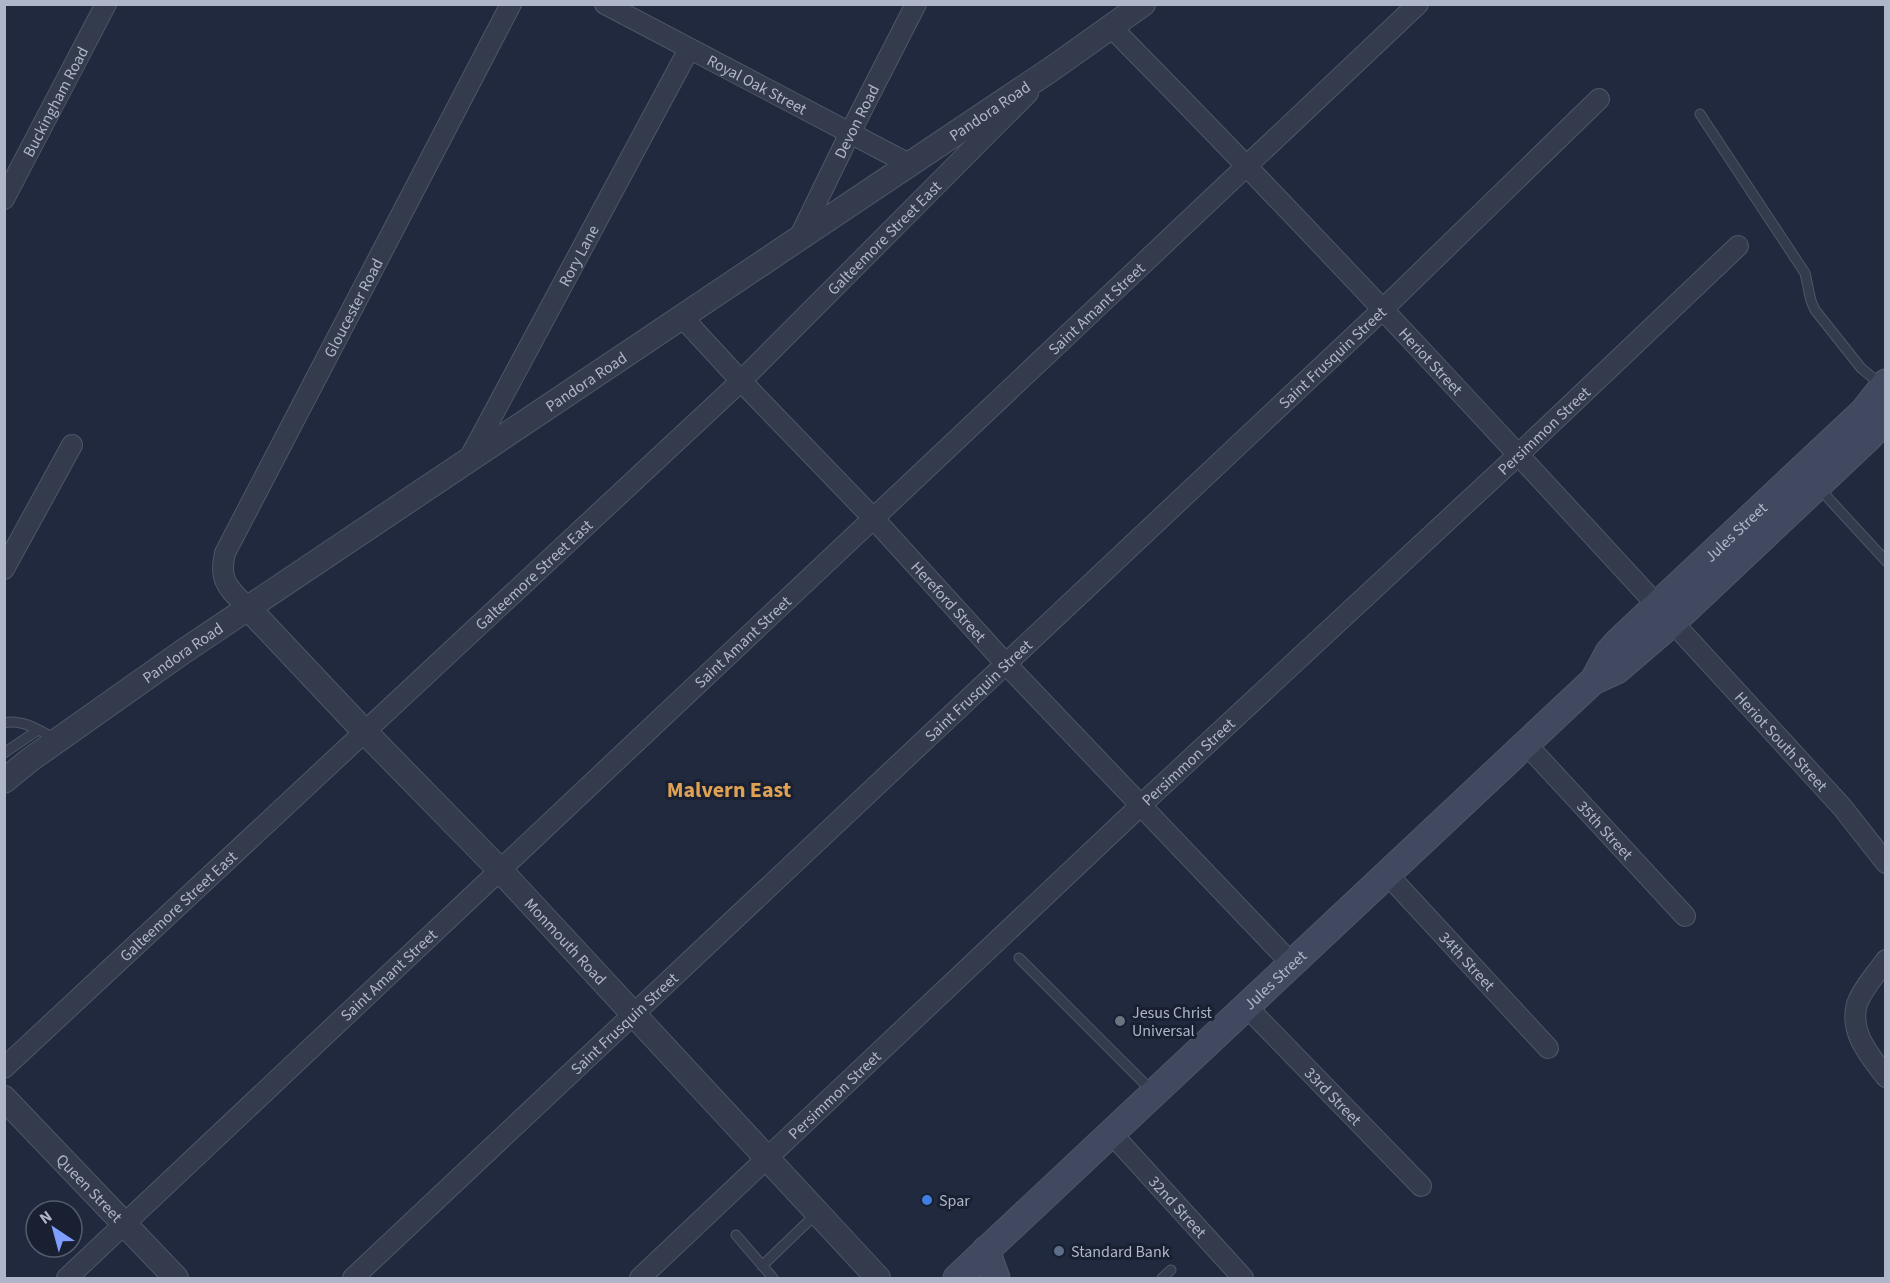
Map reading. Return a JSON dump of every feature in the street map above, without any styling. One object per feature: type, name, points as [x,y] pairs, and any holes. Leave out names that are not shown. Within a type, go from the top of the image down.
[{"type":"main road","name":"Jules Street","points":[[957,1278],[1593,680],[1609,652],[1665,613],[1810,477],[1864,411],[1883,398]]},
{"type":"main road","points":[[986,1250],[996,1278]]},
{"type":"street","name":"Buckingham Road","points":[[4,199],[106,4]]},
{"type":"street","name":"Gloucester Road","points":[[249,609],[224,579],[222,572],[225,553],[511,4]]},
{"type":"street","name":"Royal Oak Street","points":[[605,4],[909,164]]},
{"type":"street","name":"Devon Road","points":[[799,238],[916,4]]},
{"type":"street","name":"Pandora Road","points":[[11,763],[47,735],[249,609],[1053,68],[1116,17],[1143,4]]},
{"type":"street","name":"Saint Amant Street","points":[[67,1278],[1418,4]]},
{"type":"street","name":"Heriot Street","points":[[1116,17],[1248,165],[1665,613]]},
{"type":"street","name":"Rory Lane","points":[[468,462],[689,49]]},
{"type":"street","name":"Galteemore Street East","points":[[4,1068],[741,381],[1053,68]]},
{"type":"street","name":"Saint Frusquin Street","points":[[353,1278],[1382,310],[1599,99]]},
{"type":"street","name":"Persimmon Street","points":[[640,1278],[1738,246]]},
{"type":"street","name":"Hereford Street","points":[[682,316],[741,381],[874,519],[1006,664],[1292,964]]},
{"type":"street","points":[[4,570],[72,445]]},
{"type":"street","name":"Monmouth Road","points":[[249,609],[499,869],[878,1278]]},
{"type":"street","name":"Heriot South Street","points":[[1665,613],[1842,807],[1886,863]]},
{"type":"street","name":"35th Street","points":[[1526,744],[1685,916]]},
{"type":"street","name":"34th Street","points":[[1388,875],[1548,1048]]},
{"type":"street","points":[[1886,960],[1858,1002],[1856,1025],[1860,1040],[1886,1077]]},
{"type":"street","name":"33rd Street","points":[[1246,1007],[1421,1186]]},
{"type":"street","name":"Queen Street","points":[[4,1098],[176,1278]]},
{"type":"street","name":"32nd Street","points":[[1112,1134],[1243,1278]]},
{"type":"lane","points":[[1700,114],[1805,273],[1815,310],[1883,398]]},
{"type":"lane","points":[[1810,477],[1886,561]]},
{"type":"lane","points":[[4,723],[16,722],[47,735]]},
{"type":"lane","points":[[1019,958],[1154,1094]]},
{"type":"lane","points":[[762,1266],[817,1213]]},
{"type":"lane","points":[[736,1235],[772,1278]]},
{"type":"lane","points":[[1162,1278],[1172,1270]]},
{"type":"place","name":"Jesus Christ Universal","points":[[1120,1021]]},
{"type":"place","name":"Spar","points":[[927,1200]]},
{"type":"place","name":"Standard Bank","points":[[1059,1251]]},
{"type":"district","name":"Malvern East","points":[[729,789]]}]
